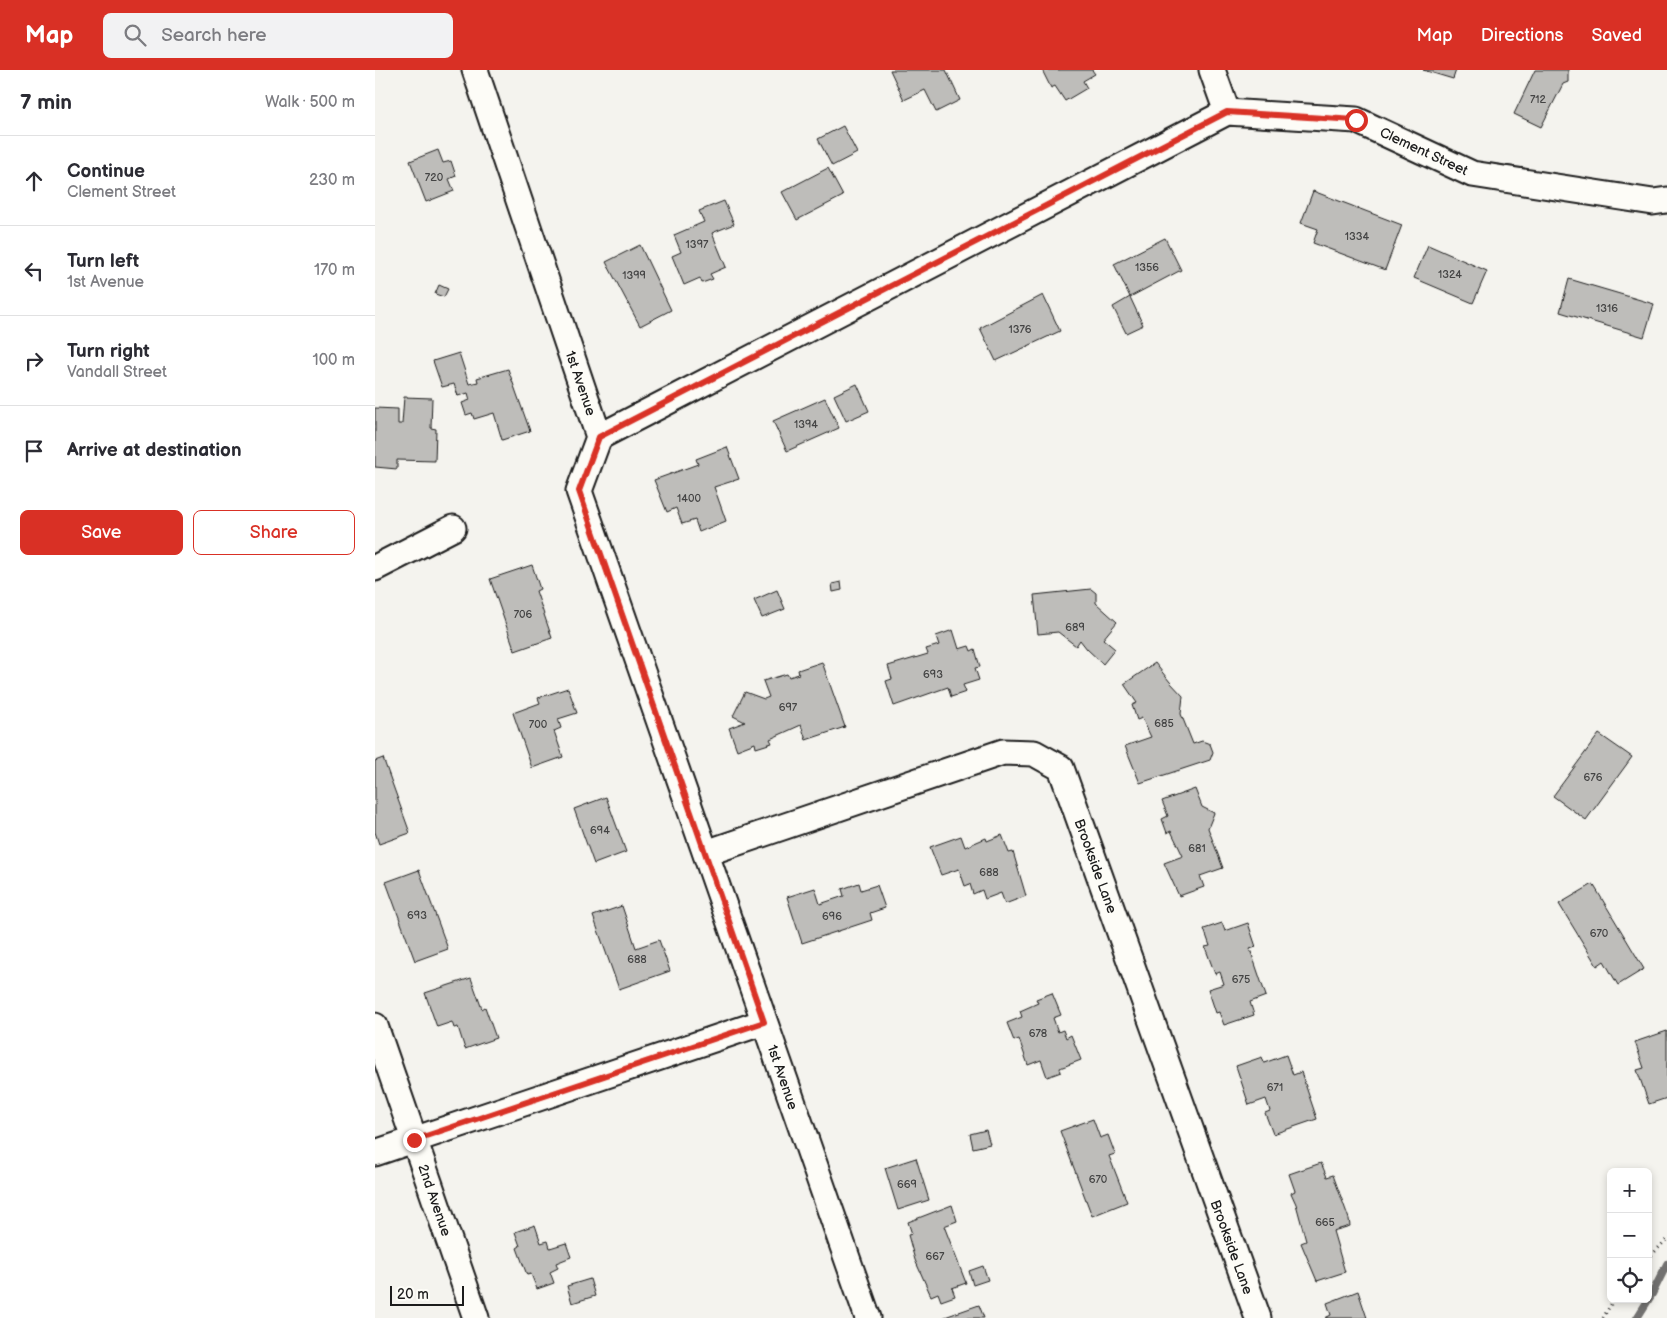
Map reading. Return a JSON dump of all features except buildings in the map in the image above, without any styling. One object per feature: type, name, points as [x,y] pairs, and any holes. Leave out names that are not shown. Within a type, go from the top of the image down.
[{"type":"street","name":"1st Avenue","points":[[475,70],[599,437],[579,491],[868,1318]]},
{"type":"street","points":[[599,437],[1227,112],[1212,70]]},
{"type":"street","name":"Clement Street","points":[[1227,112],[1356,120],[1472,174],[1653,202],[1667,200]]},
{"type":"street","points":[[375,568],[453,528]]},
{"type":"street","name":"Brookside Lane","points":[[706,853],[1003,752],[1035,753],[1061,768],[1258,1318]]},
{"type":"street","points":[[375,1153],[764,1022]]},
{"type":"street","name":"2nd Avenue","points":[[375,1026],[476,1318]]},
{"type":"path","points":[[1649,1258],[1667,1239]]},
{"type":"path","points":[[1603,1318],[1612,1303]]},
{"type":"waterway","points":[[1637,1318],[1667,1264]]},
{"type":"route","points":[[414,1140],[764,1022],[579,491],[599,437],[1227,112],[1356,120]]}]
